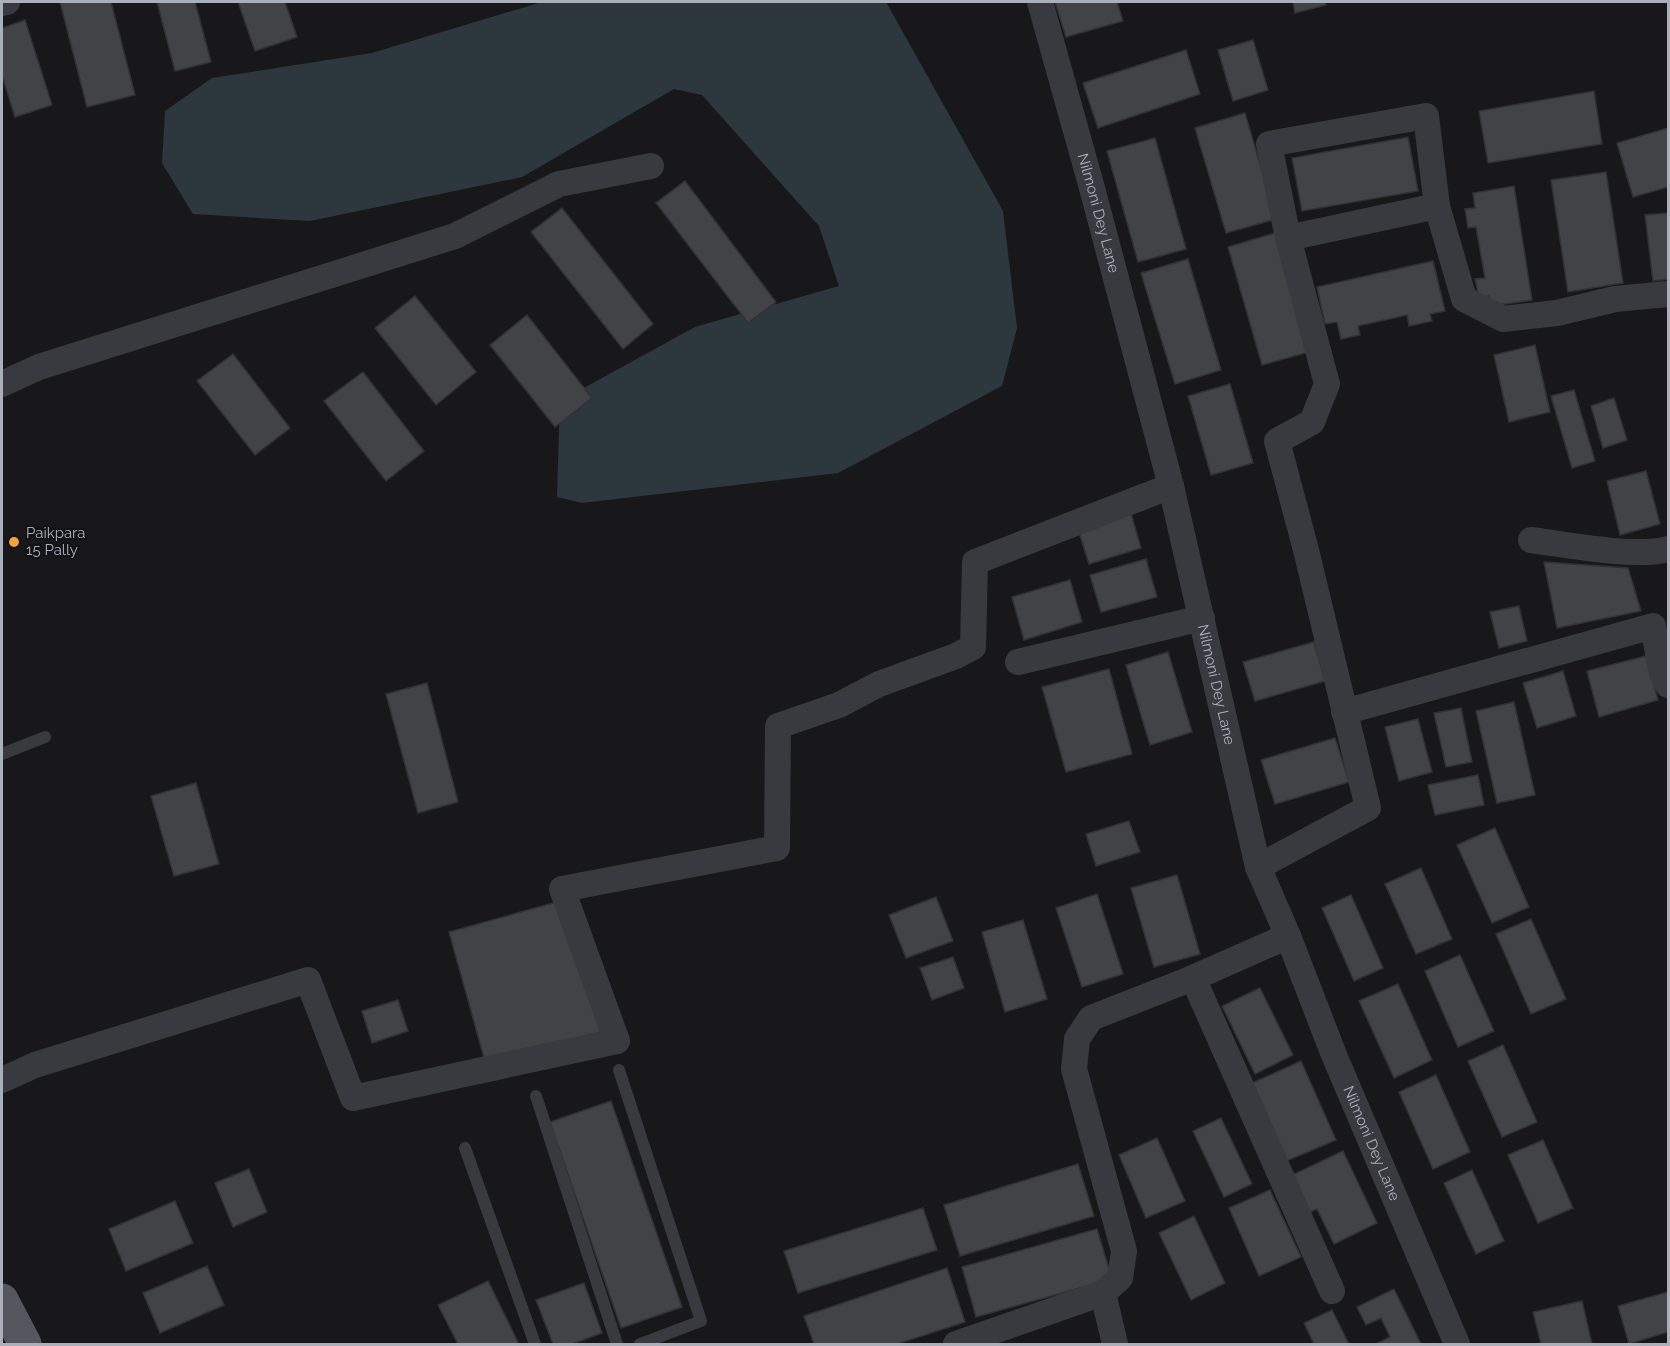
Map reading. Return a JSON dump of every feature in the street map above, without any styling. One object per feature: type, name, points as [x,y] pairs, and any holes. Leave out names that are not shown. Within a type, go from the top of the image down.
[{"type":"main road","points":[[2,1300],[25,1344]]},
{"type":"street","points":[[2,3],[7,2]]},
{"type":"street","name":"Nilmoni Dey Lane","points":[[1040,2],[1172,486],[1258,867],[1288,936],[1334,1054],[1457,1344]]},
{"type":"street","points":[[1258,867],[1368,808],[1306,550],[1277,441],[1312,422],[1327,384],[1287,238],[1269,144],[1426,116],[1437,206],[1464,299],[1503,319],[1557,313],[1615,299],[1668,294]]},
{"type":"street","points":[[2,384],[39,367],[455,236],[559,184],[651,166]]},
{"type":"street","points":[[1287,238],[1437,206]]},
{"type":"street","points":[[2,1080],[35,1065],[308,980],[353,1098],[617,1041],[562,889],[777,848],[778,726],[839,705],[879,684],[956,656],[973,647],[975,562],[1172,486]]},
{"type":"street","points":[[1531,540],[1629,552],[1656,552],[1668,549]]},
{"type":"street","points":[[1018,662],[1202,618]]},
{"type":"street","points":[[1344,712],[1661,624],[1662,674],[1668,685]]},
{"type":"street","points":[[956,1344],[1103,1293],[1120,1278],[1124,1251],[1074,1069],[1077,1039],[1091,1018],[1193,978],[1288,936]]},
{"type":"street","points":[[1193,978],[1332,1291]]},
{"type":"street","points":[[1103,1293],[1114,1344]]},
{"type":"lane","points":[[2,754],[45,737]]},
{"type":"lane","points":[[619,1070],[701,1321],[640,1344]]},
{"type":"lane","points":[[536,1096],[617,1344]]},
{"type":"lane","points":[[465,1148],[536,1344]]},
{"type":"shaded area","points":[[542,2],[886,2],[1003,211],[1017,328],[1002,386],[838,473],[582,503],[557,497],[560,401],[695,327],[839,286],[819,226],[702,95],[674,89],[522,177],[310,221],[193,214],[162,163],[165,111],[212,78],[372,53]]},
{"type":"building","points":[[60,2],[111,2],[135,95],[87,107]]},
{"type":"building","points":[[157,2],[195,2],[211,62],[175,71]]},
{"type":"building","points":[[238,2],[285,2],[297,37],[255,51]]},
{"type":"building","points":[[1055,2],[1117,2],[1123,21],[1066,37]]},
{"type":"building","points":[[1293,2],[1325,2],[1326,5],[1295,13]]},
{"type":"building","points":[[25,20],[52,105],[15,117],[2,76],[2,28]]},
{"type":"building","points":[[1253,40],[1268,90],[1233,101],[1218,50]]},
{"type":"building","points":[[1186,50],[1200,94],[1098,128],[1083,83]]},
{"type":"building","points":[[1594,91],[1602,144],[1488,163],[1479,111]]},
{"type":"building","points":[[1245,113],[1276,219],[1226,233],[1195,128]]},
{"type":"building","points":[[1668,128],[1668,187],[1633,197],[1617,143]]},
{"type":"building","points":[[1408,137],[1418,191],[1302,211],[1292,158]]},
{"type":"building","points":[[1155,138],[1186,249],[1138,262],[1107,151]]},
{"type":"building","points":[[1606,172],[1623,283],[1568,292],[1551,180]]},
{"type":"building","points":[[685,181],[776,302],[748,323],[656,203]]},
{"type":"building","points":[[1514,186],[1532,300],[1491,306],[1489,296],[1479,297],[1475,279],[1485,278],[1476,227],[1468,228],[1465,209],[1475,208],[1473,193]]},
{"type":"building","points":[[562,208],[653,324],[623,349],[531,232]]},
{"type":"building","points":[[1668,213],[1668,279],[1653,281],[1645,215]]},
{"type":"building","points":[[1275,233],[1309,352],[1262,365],[1228,247]]},
{"type":"building","points":[[1188,259],[1221,370],[1175,384],[1141,273]]},
{"type":"building","points":[[1433,261],[1445,311],[1430,314],[1432,321],[1409,326],[1407,315],[1358,326],[1360,335],[1341,339],[1337,322],[1325,324],[1317,287]]},
{"type":"building","points":[[415,296],[476,372],[436,405],[375,328]]},
{"type":"building","points":[[527,315],[592,398],[555,427],[490,345]]},
{"type":"building","points":[[1535,345],[1550,412],[1509,422],[1494,355]]},
{"type":"building","points":[[233,354],[290,428],[255,455],[197,381]]},
{"type":"building","points":[[363,372],[424,451],[386,481],[324,401]]},
{"type":"building","points":[[1230,384],[1253,463],[1211,475],[1188,396]]},
{"type":"building","points":[[1574,390],[1595,461],[1572,468],[1551,396]]},
{"type":"building","points":[[1614,398],[1627,440],[1603,448],[1591,406]]},
{"type":"building","points":[[1646,471],[1660,524],[1620,535],[1607,481]]},
{"type":"building","points":[[1130,510],[1141,548],[1089,564],[1077,526]]},
{"type":"building","points":[[1146,559],[1157,597],[1101,612],[1090,575]]},
{"type":"building","points":[[1544,562],[1628,568],[1641,611],[1557,628]]},
{"type":"building","points":[[1070,580],[1082,622],[1024,640],[1012,597]]},
{"type":"building","points":[[1519,606],[1527,641],[1499,648],[1490,612]]},
{"type":"building","points":[[1314,642],[1325,681],[1255,701],[1243,662]]},
{"type":"building","points":[[1168,652],[1192,732],[1150,745],[1126,665]]},
{"type":"building","points":[[1646,656],[1658,700],[1599,717],[1587,671]]},
{"type":"building","points":[[1109,669],[1132,754],[1066,772],[1042,687]]},
{"type":"building","points":[[1563,671],[1576,716],[1537,728],[1523,683]]},
{"type":"building","points":[[427,683],[458,802],[418,813],[386,694]]},
{"type":"building","points":[[1514,702],[1535,795],[1497,803],[1476,711]]},
{"type":"building","points":[[1461,708],[1472,762],[1446,767],[1434,713]]},
{"type":"building","points":[[1418,719],[1432,772],[1399,781],[1385,727]]},
{"type":"building","points":[[1335,738],[1349,782],[1275,804],[1261,760]]},
{"type":"building","points":[[1478,775],[1484,805],[1435,815],[1428,785]]},
{"type":"building","points":[[196,783],[219,864],[174,876],[151,796]]},
{"type":"building","points":[[1129,821],[1140,852],[1096,866],[1086,834]]},
{"type":"building","points":[[1495,828],[1529,907],[1492,923],[1457,845]]},
{"type":"building","points":[[1421,868],[1452,939],[1416,954],[1385,884]]},
{"type":"building","points":[[1177,875],[1200,954],[1154,967],[1131,888]]},
{"type":"building","points":[[1097,894],[1123,974],[1082,987],[1056,908]]},
{"type":"building","points":[[1351,895],[1383,968],[1354,981],[1322,908]]},
{"type":"building","points":[[936,897],[953,941],[906,958],[889,915]]},
{"type":"building","points":[[564,900],[601,1034],[486,1065],[449,932]]},
{"type":"building","points":[[1531,919],[1566,999],[1531,1014],[1496,934]]},
{"type":"building","points":[[1023,920],[1047,999],[1005,1012],[982,932]]},
{"type":"building","points":[[1460,955],[1494,1031],[1458,1047],[1425,971]]},
{"type":"building","points":[[953,957],[964,988],[932,1000],[920,968]]},
{"type":"building","points":[[1398,984],[1432,1060],[1394,1078],[1359,1001]]},
{"type":"building","points":[[1260,988],[1293,1055],[1255,1074],[1222,1006]]},
{"type":"building","points":[[398,1000],[408,1031],[372,1043],[362,1011]]},
{"type":"building","points":[[1503,1045],[1537,1122],[1502,1137],[1468,1061]]},
{"type":"building","points":[[1301,1061],[1336,1140],[1284,1162],[1250,1084]]},
{"type":"building","points":[[1436,1075],[1470,1152],[1433,1169],[1399,1092]]},
{"type":"building","points":[[611,1101],[682,1307],[621,1328],[550,1122]]},
{"type":"building","points":[[1221,1118],[1252,1184],[1224,1197],[1193,1131]]},
{"type":"building","points":[[1157,1138],[1185,1201],[1146,1218],[1119,1155]]},
{"type":"building","points":[[1543,1140],[1573,1208],[1538,1223],[1508,1155]]},
{"type":"building","points":[[1343,1151],[1377,1223],[1334,1244],[1317,1209],[1308,1213],[1290,1176]]},
{"type":"building","points":[[1078,1164],[1094,1216],[960,1256],[944,1205]]},
{"type":"building","points":[[249,1169],[267,1212],[233,1227],[215,1183]]},
{"type":"building","points":[[1472,1170],[1504,1241],[1476,1254],[1444,1183]]},
{"type":"building","points":[[1270,1190],[1301,1257],[1259,1276],[1229,1208]]},
{"type":"building","points":[[175,1201],[193,1243],[126,1271],[109,1229]]},
{"type":"building","points":[[923,1208],[937,1250],[798,1293],[784,1251]]},
{"type":"building","points":[[1194,1216],[1225,1283],[1191,1300],[1159,1233]]},
{"type":"building","points":[[1097,1229],[1112,1279],[976,1317],[962,1267]]},
{"type":"building","points":[[207,1266],[224,1305],[160,1333],[143,1293]]},
{"type":"building","points":[[947,1268],[965,1322],[897,1344],[814,1344],[804,1316]]},
{"type":"building","points":[[488,1281],[519,1344],[458,1344],[438,1305]]},
{"type":"building","points":[[584,1283],[602,1333],[572,1344],[553,1344],[536,1300]]},
{"type":"building","points":[[1394,1289],[1421,1344],[1376,1344],[1390,1337],[1381,1318],[1366,1325],[1357,1307]]},
{"type":"building","points":[[1668,1292],[1668,1332],[1629,1344],[1618,1306]]},
{"type":"building","points":[[1582,1301],[1592,1344],[1541,1344],[1533,1312]]},
{"type":"building","points":[[1332,1310],[1349,1344],[1314,1344],[1304,1323]]},
{"type":"place","name":"Paikpara 15 Pally","points":[[14,542]]}]
